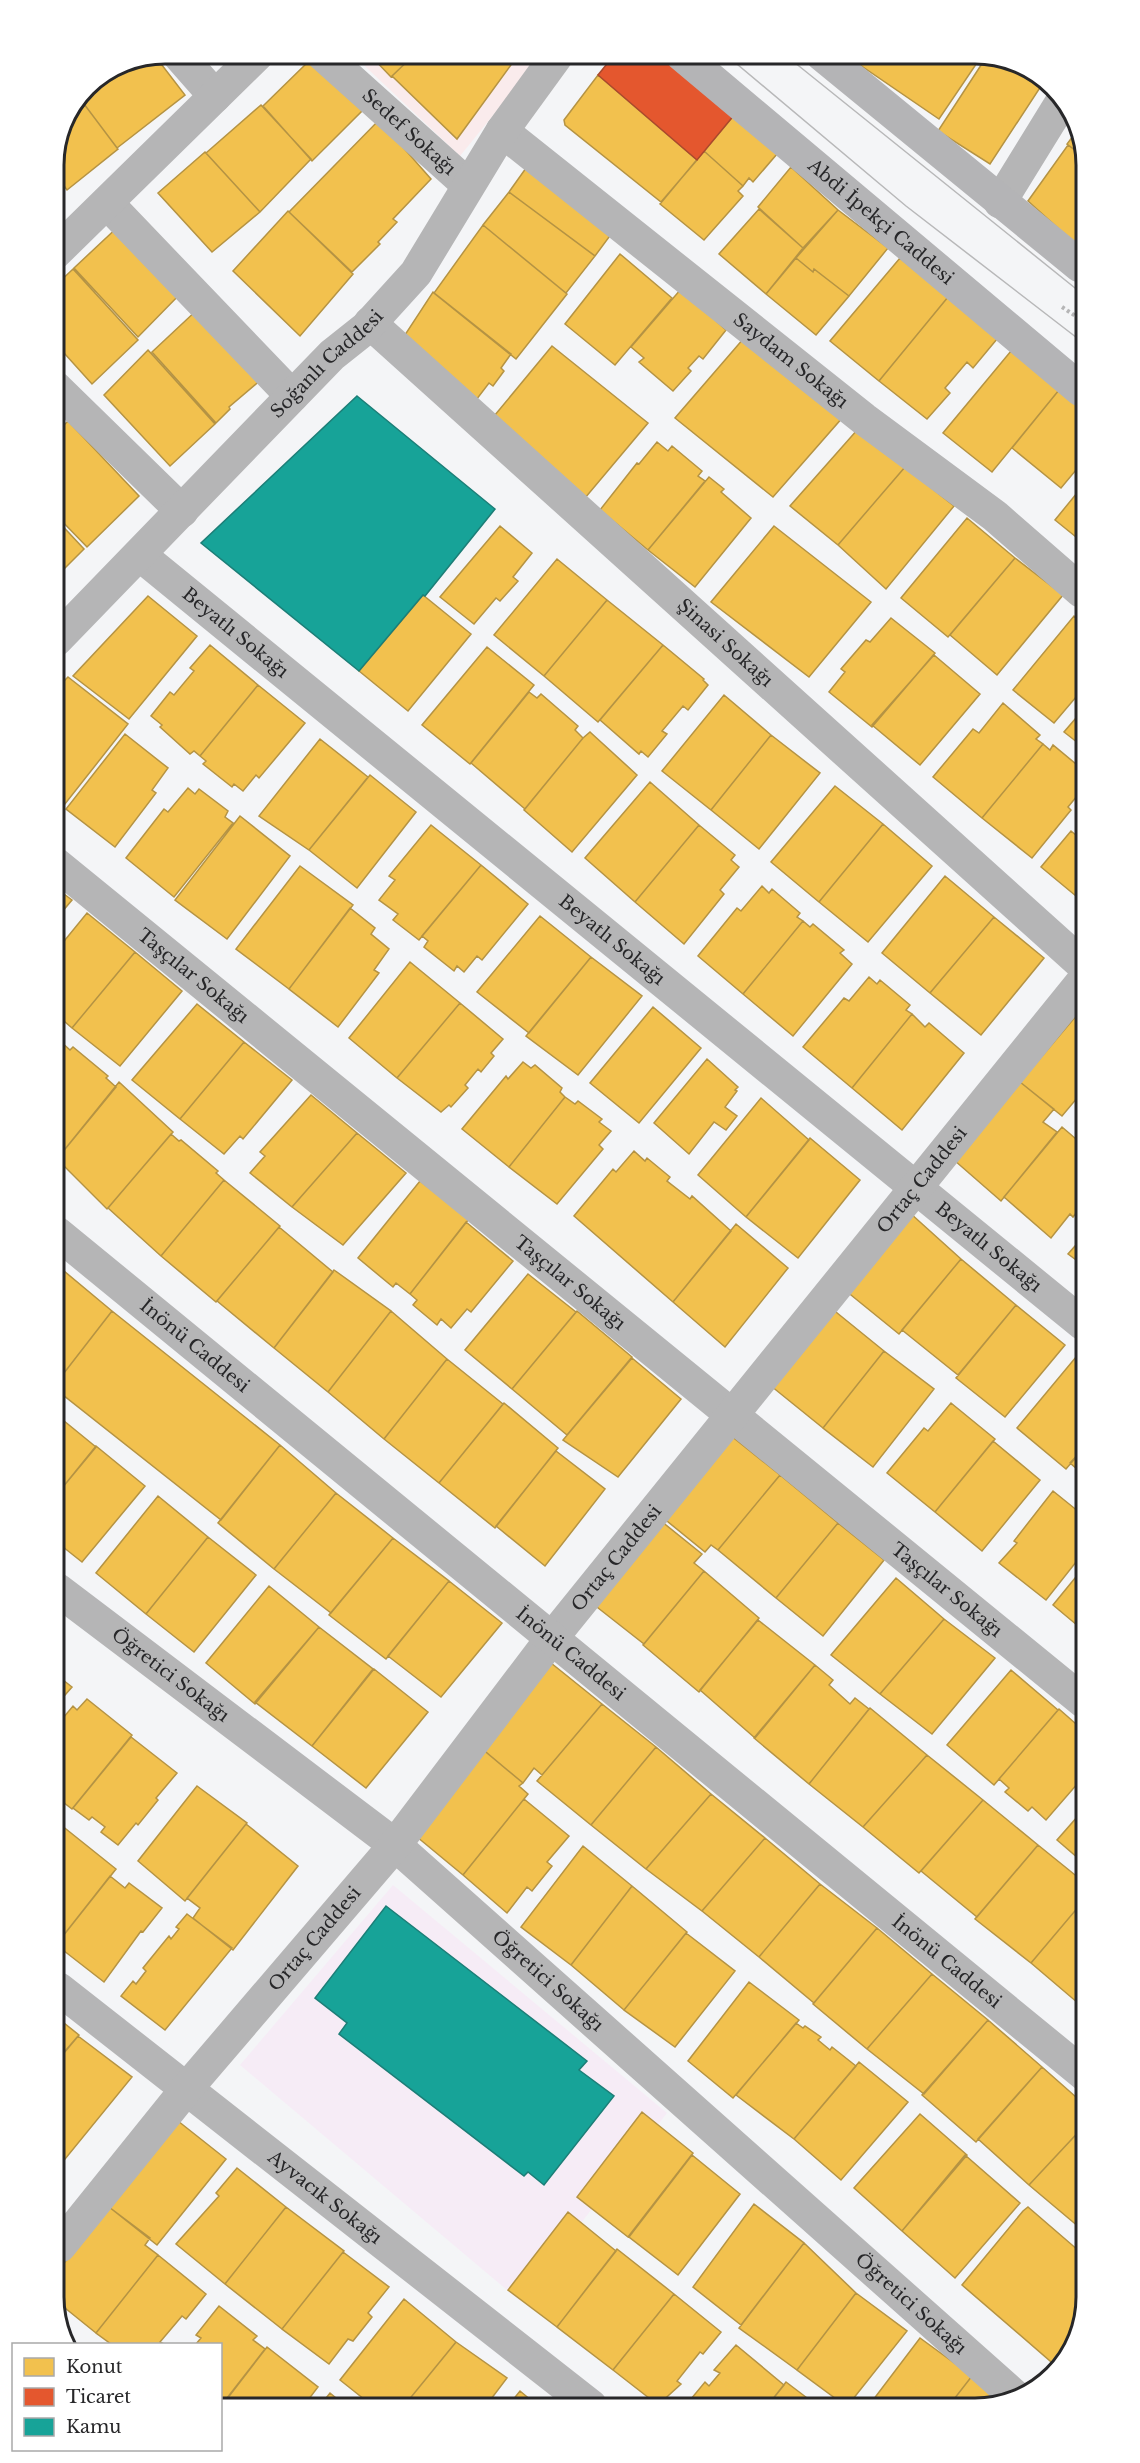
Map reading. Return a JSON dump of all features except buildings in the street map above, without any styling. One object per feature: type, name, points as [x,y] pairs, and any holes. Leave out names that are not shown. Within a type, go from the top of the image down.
[{"type":"main road","name":"Abdi İpekçi Caddesi","points":[[694,65],[1076,386]]},
{"type":"main road","points":[[834,65],[1076,263]]},
{"type":"street","points":[[187,64],[215,96]]},
{"type":"street","points":[[65,241],[107,203],[248,64]]},
{"type":"street","name":"Sedef Sokağı","points":[[333,64],[468,185]]},
{"type":"street","name":"Soğanlı Caddesi","points":[[65,631],[332,355],[370,323],[416,273],[502,130],[550,64]]},
{"type":"street","points":[[1000,202],[1058,108]]},
{"type":"street","name":"Saydam Sokağı","points":[[502,130],[864,419],[995,516],[1076,587]]},
{"type":"street","points":[[107,203],[292,396]]},
{"type":"street","name":"Şinasi Sokağı","points":[[370,323],[1076,959]]},
{"type":"street","points":[[65,397],[182,511]]},
{"type":"street","name":"Beyatlı Sokağı","points":[[140,555],[1076,1318]]},
{"type":"street","name":"Taşçılar Sokağı","points":[[65,871],[1076,1695]]},
{"type":"street","name":"Ortaç Caddesi","points":[[64,2241],[188,2087],[395,1845],[552,1638],[1076,989]]},
{"type":"street","name":"İnönü Caddesi","points":[[64,1239],[1076,2067]]},
{"type":"street","name":"Öğretici Sokağı","points":[[64,1595],[395,1845],[1010,2392]]},
{"type":"street","name":"Ayvacık Sokağı","points":[[64,1993],[188,2087],[581,2398]]},
{"type":"path","points":[[1062,307],[1076,316]]},
{"type":"shaded area","points":[[363,64],[534,64],[460,156]]},
{"type":"shaded area","points":[[393,1885],[667,2113],[520,2301],[240,2065]]},
{"type":"tram line","points":[[738,65],[906,206],[1076,337]]},
{"type":"tram line","points":[[797,65],[1076,289]]}]
